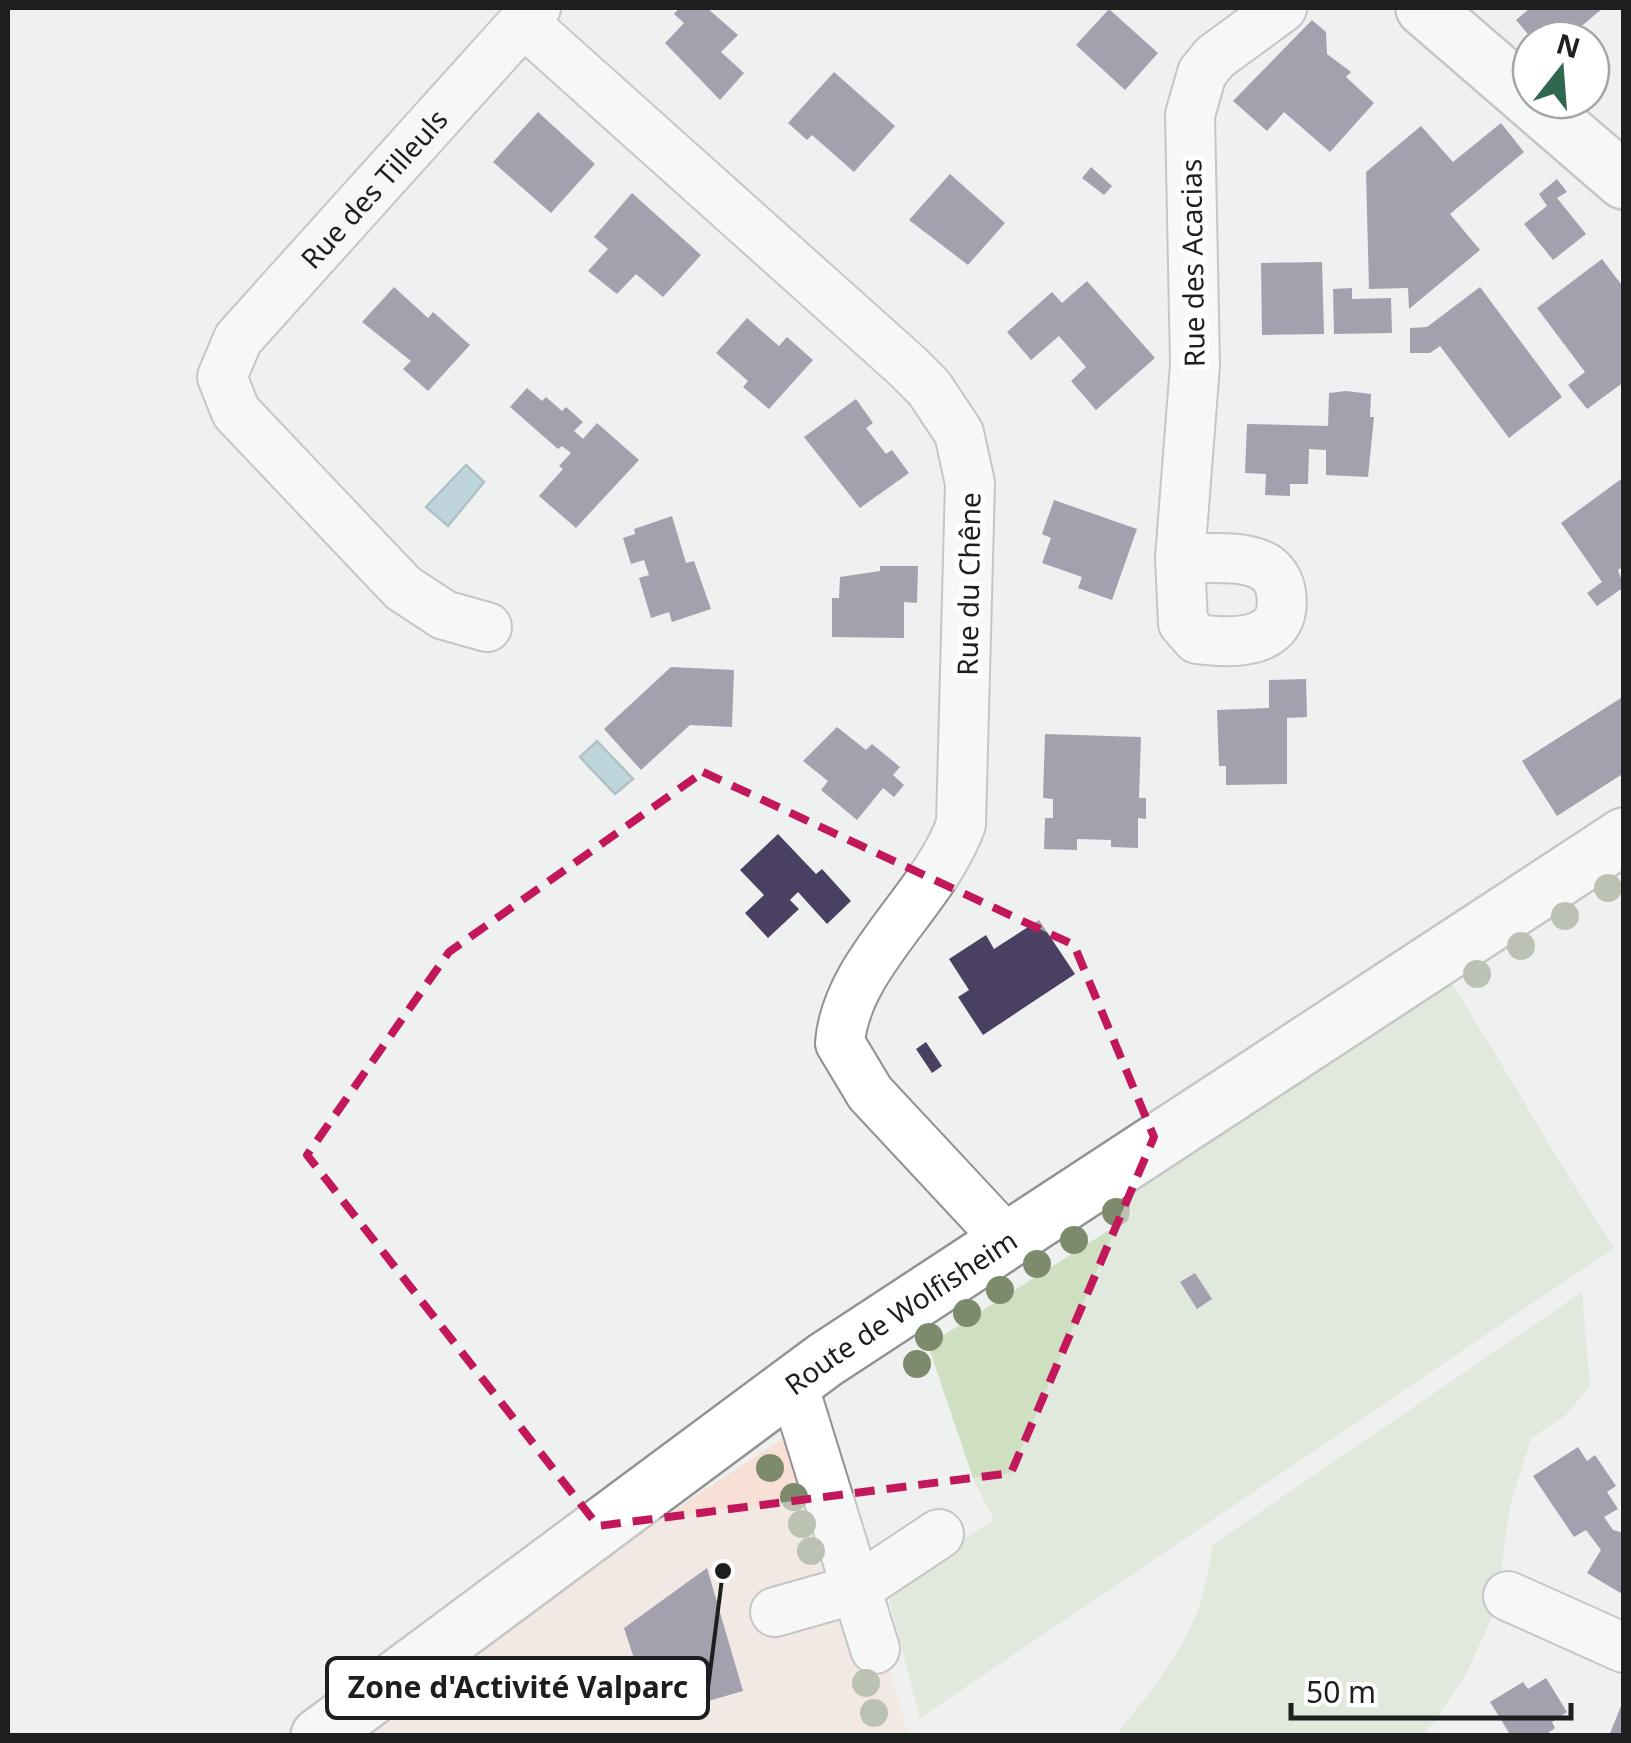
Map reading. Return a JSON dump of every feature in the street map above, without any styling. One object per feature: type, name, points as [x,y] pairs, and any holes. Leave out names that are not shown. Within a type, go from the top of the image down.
[{"type":"main road","points":[[1424,8],[1624,181]]},
{"type":"main road","name":"Route de Wolfisheim","points":[[319,1736],[793,1384],[1624,836]]},
{"type":"street","name":"Rue des Acacias","points":[[1180,558],[1195,365],[1192,104],[1202,73],[1215,58],[1282,8]]},
{"type":"street","name":"Rue des Tilleuls","points":[[487,627],[444,615],[403,588],[236,412],[222,378],[238,339],[530,15]]},
{"type":"street","name":"Rue du Chêne","points":[[530,15],[906,366],[959,434],[967,460],[972,513],[962,824],[942,866],[847,1005],[840,1043],[870,1094],[1006,1240]]},
{"type":"street","points":[[793,1384],[874,1649]]},
{"type":"street","points":[[775,1612],[856,1589],[940,1534]]},
{"type":"street","points":[[1508,1596],[1624,1648]]},
{"type":"highlighted area","points":[[703,772],[1074,945],[1154,1137],[1011,1473],[598,1526],[307,1155],[449,952]]},
{"type":"shaded area","points":[[818,1415],[908,1735],[335,1735]]},
{"type":"green space","points":[[1447,976],[1614,1248],[920,1718],[886,1588],[994,1520],[974,1481],[928,1345],[1133,1215],[1117,1190]]},
{"type":"green space","points":[[1582,1292],[1590,1386],[1565,1416],[1531,1438],[1510,1505],[1496,1608],[1466,1674],[1425,1735],[1115,1736],[1180,1648],[1201,1601],[1212,1545]]},
{"type":"water","points":[[466,465],[484,482],[448,526],[426,507]]},
{"type":"water","points":[[597,741],[633,779],[615,794],[580,757]]},
{"type":"building","points":[[679,8],[707,8],[738,35],[721,52],[744,73],[720,100],[665,43],[684,23],[674,14]]},
{"type":"building","points":[[1530,8],[1603,8],[1589,20],[1516,20]]},
{"type":"building","points":[[1109,9],[1158,53],[1125,90],[1076,45]]},
{"type":"building","points":[[1312,20],[1326,32],[1327,54],[1351,72],[1346,77],[1374,103],[1330,152],[1284,112],[1267,131],[1233,101]]},
{"type":"building","points":[[834,72],[895,126],[854,172],[812,135],[807,140],[788,123]]},
{"type":"building","points":[[538,112],[595,164],[551,213],[493,162]]},
{"type":"building","points":[[1501,123],[1524,152],[1450,214],[1480,250],[1409,309],[1408,288],[1369,289],[1366,172],[1421,126],[1453,162]]},
{"type":"building","points":[[1091,167],[1112,186],[1104,195],[1082,178]]},
{"type":"building","points":[[950,174],[1005,223],[968,265],[909,220]]},
{"type":"building","points":[[1557,179],[1567,192],[1557,198],[1586,234],[1553,260],[1524,224],[1547,206],[1539,194]]},
{"type":"building","points":[[632,193],[701,255],[663,297],[636,274],[617,294],[588,271],[608,249],[594,237]]},
{"type":"building","points":[[1602,259],[1624,288],[1624,382],[1587,409],[1568,385],[1585,372],[1537,308]]},
{"type":"building","points":[[1322,262],[1324,334],[1262,335],[1261,263]]},
{"type":"building","points":[[1087,281],[1155,358],[1096,410],[1071,381],[1086,367],[1059,336],[1031,360],[1007,332],[1052,292],[1062,303]]},
{"type":"building","points":[[394,287],[428,318],[433,312],[470,345],[428,391],[403,369],[411,361],[362,322]]},
{"type":"building","points":[[1480,287],[1562,397],[1509,438],[1440,346],[1430,353],[1410,353],[1410,328],[1427,327]]},
{"type":"building","points":[[1352,288],[1352,299],[1391,298],[1392,333],[1334,334],[1333,289]]},
{"type":"building","points":[[747,318],[779,346],[787,337],[813,360],[769,409],[743,387],[748,381],[716,353]]},
{"type":"building","points":[[527,388],[562,411],[566,407],[583,422],[574,431],[583,439],[597,423],[639,460],[576,528],[539,496],[563,469],[559,466],[571,453],[562,446],[558,449],[510,407]]},
{"type":"building","points":[[1329,393],[1371,394],[1370,417],[1374,417],[1368,477],[1326,475],[1326,450],[1309,449],[1308,484],[1290,484],[1290,496],[1265,495],[1266,474],[1245,473],[1247,424],[1328,426]]},
{"type":"building","points":[[856,399],[873,423],[866,428],[886,454],[892,450],[909,473],[860,508],[804,437]]},
{"type":"building","points":[[1624,477],[1624,566],[1618,570],[1624,587],[1597,606],[1587,593],[1602,582],[1561,523]]},
{"type":"building","points":[[1054,500],[1137,529],[1112,600],[1078,588],[1082,577],[1042,563],[1051,538],[1042,534]]},
{"type":"building","points":[[672,516],[686,563],[694,561],[711,609],[672,622],[669,612],[651,618],[639,578],[649,575],[644,560],[631,564],[623,538],[635,534],[634,529]]},
{"type":"building","points":[[880,566],[918,566],[917,603],[904,602],[904,638],[832,637],[832,598],[839,598],[840,577],[880,571]]},
{"type":"building","points":[[671,667],[734,670],[732,727],[690,725],[641,770],[604,729]]},
{"type":"building","points":[[1306,679],[1307,717],[1287,718],[1287,784],[1226,785],[1226,766],[1219,766],[1217,710],[1269,708],[1269,680]]},
{"type":"building","points":[[1624,696],[1624,773],[1557,816],[1522,761]]},
{"type":"building","points":[[837,727],[866,750],[872,744],[900,767],[893,775],[904,785],[894,797],[883,788],[857,820],[821,790],[828,781],[803,761]]},
{"type":"building","points":[[1045,734],[1141,737],[1139,798],[1146,798],[1146,819],[1138,818],[1138,848],[1111,847],[1111,840],[1077,839],[1077,850],[1044,849],[1045,818],[1053,818],[1053,799],[1043,798]]},
{"type":"building","points":[[778,834],[816,874],[822,869],[851,901],[827,924],[798,892],[790,900],[799,909],[768,938],[745,913],[764,895],[740,870]]},
{"type":"building","points":[[1039,920],[1075,974],[983,1035],[958,997],[969,990],[949,959],[986,935],[994,949]]},
{"type":"building","points":[[926,1042],[942,1066],[932,1073],[916,1049]]},
{"type":"building","points":[[1195,1273],[1212,1299],[1197,1309],[1180,1282]]},
{"type":"building","points":[[1578,1447],[1587,1461],[1595,1455],[1616,1486],[1607,1492],[1618,1509],[1604,1517],[1613,1530],[1624,1533],[1624,1595],[1587,1573],[1601,1550],[1586,1530],[1574,1537],[1533,1476]]},
{"type":"building","points":[[707,1568],[743,1691],[653,1717],[624,1628]]},
{"type":"building","points":[[1546,1678],[1567,1712],[1552,1722],[1555,1728],[1544,1736],[1511,1736],[1490,1702],[1523,1682],[1528,1689]]},
{"type":"building","points":[[1623,1701],[1624,1736],[1609,1736]]},
{"type":"place","name":"Zone d'Activité Valparc","points":[[723,1571]]}]
